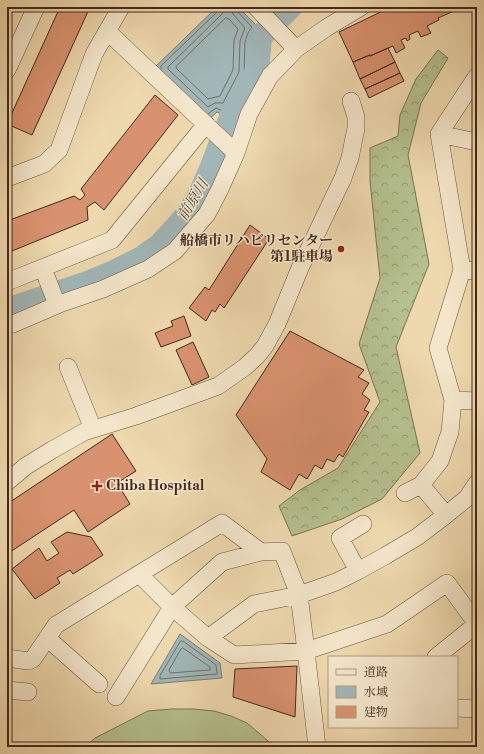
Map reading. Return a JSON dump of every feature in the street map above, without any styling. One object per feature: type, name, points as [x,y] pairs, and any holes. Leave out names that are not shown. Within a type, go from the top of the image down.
[{"type":"street","points":[[7,70],[36,7]]},
{"type":"street","points":[[7,178],[44,164],[59,150],[94,54],[121,7]]},
{"type":"street","points":[[256,7],[296,49]]},
{"type":"street","points":[[7,325],[103,289],[148,270],[175,251],[207,214],[236,153],[249,114],[270,76],[296,49],[328,32],[361,7]]},
{"type":"street","points":[[107,32],[236,153]]},
{"type":"street","points":[[405,493],[421,485],[440,461],[450,432],[453,400],[438,348],[470,271],[439,134],[477,76]]},
{"type":"street","points":[[7,482],[26,466],[84,432],[136,416],[218,386],[245,367],[257,356],[265,346],[277,324],[300,268],[343,178],[350,158],[356,128],[356,117],[351,101]]},
{"type":"street","points":[[7,282],[112,240],[206,124]]},
{"type":"street","points":[[439,134],[477,142]]},
{"type":"street","points":[[43,268],[57,305]]},
{"type":"street","points":[[68,368],[93,429]]},
{"type":"street","points":[[453,400],[477,401]]},
{"type":"street","points":[[208,638],[254,604],[299,596],[336,582],[417,538],[467,498],[477,483]]},
{"type":"street","points":[[421,485],[446,515]]},
{"type":"street","points":[[7,658],[28,661],[33,659],[56,625],[222,524],[261,552]]},
{"type":"street","points":[[358,571],[340,538],[363,524]]},
{"type":"street","points":[[116,697],[172,607],[222,562],[261,552],[282,550],[299,596],[306,651],[322,713],[317,747]]},
{"type":"street","points":[[139,574],[172,607],[208,638],[234,655],[306,651],[387,624],[447,584],[477,624],[437,656]]},
{"type":"street","points":[[47,638],[99,684]]},
{"type":"street","points":[[7,690],[28,692]]},
{"type":"street","points":[[458,708],[477,709]]},
{"type":"green space","points":[[438,50],[448,58],[421,103],[408,155],[429,264],[396,347],[420,453],[382,499],[342,519],[292,536],[279,506],[300,490],[338,468],[380,402],[359,344],[380,278],[370,181],[370,148],[398,136],[400,115],[416,79]]},
{"type":"green space","points":[[172,709],[214,711],[231,716],[247,723],[275,747],[85,747],[95,738],[148,711]]},
{"type":"water","points":[[217,7],[238,7],[258,27],[249,42],[247,74],[227,116],[217,112],[208,120],[154,68]]},
{"type":"water","points":[[180,634],[220,663],[222,678],[151,684]]},
{"type":"building","points":[[60,7],[90,7],[32,135],[7,124]]},
{"type":"building","points":[[391,7],[463,7],[438,18],[439,20],[427,26],[431,33],[421,37],[418,31],[409,35],[410,39],[407,41],[406,38],[401,40],[405,48],[396,53],[393,46],[353,62],[339,32]]},
{"type":"building","points":[[388,48],[395,62],[360,79],[353,62]]},
{"type":"building","points":[[395,62],[400,73],[365,89],[360,79]]},
{"type":"building","points":[[400,73],[404,81],[369,98],[365,89]]},
{"type":"building","points":[[155,95],[178,115],[104,210],[95,202],[87,207],[88,220],[7,253],[7,221],[74,196],[80,200],[85,195],[81,189]]},
{"type":"building","points":[[250,225],[269,239],[224,308],[220,304],[215,312],[212,310],[206,321],[189,308],[205,287],[209,290]]},
{"type":"building","points":[[184,316],[191,336],[161,347],[155,333],[173,326],[171,321]]},
{"type":"building","points":[[290,331],[364,370],[358,377],[369,383],[362,394],[370,400],[364,410],[369,412],[343,457],[339,454],[334,462],[327,459],[322,469],[315,465],[307,479],[299,474],[290,490],[261,472],[267,459],[236,415]]},
{"type":"building","points":[[193,342],[209,377],[192,385],[176,350]]},
{"type":"building","points":[[112,434],[136,471],[117,483],[130,504],[88,532],[74,510],[7,554],[7,504]]},
{"type":"building","points":[[67,532],[91,537],[103,555],[73,574],[70,570],[57,578],[60,583],[35,599],[12,569],[39,548],[47,561],[59,553],[51,542]]},
{"type":"building","points":[[297,666],[295,717],[233,697],[235,669]]},
{"type":"waterway","name":"前原川","points":[[7,310],[85,284],[114,272],[142,258],[160,245],[189,213],[201,192],[237,104],[257,71],[260,37],[290,7]]},
{"type":"place","name":"船橋市リハビリセンター 第1駐車場","points":[[341,249]]},
{"type":"place","name":"Chiba Hospital","points":[[97,486]]}]
